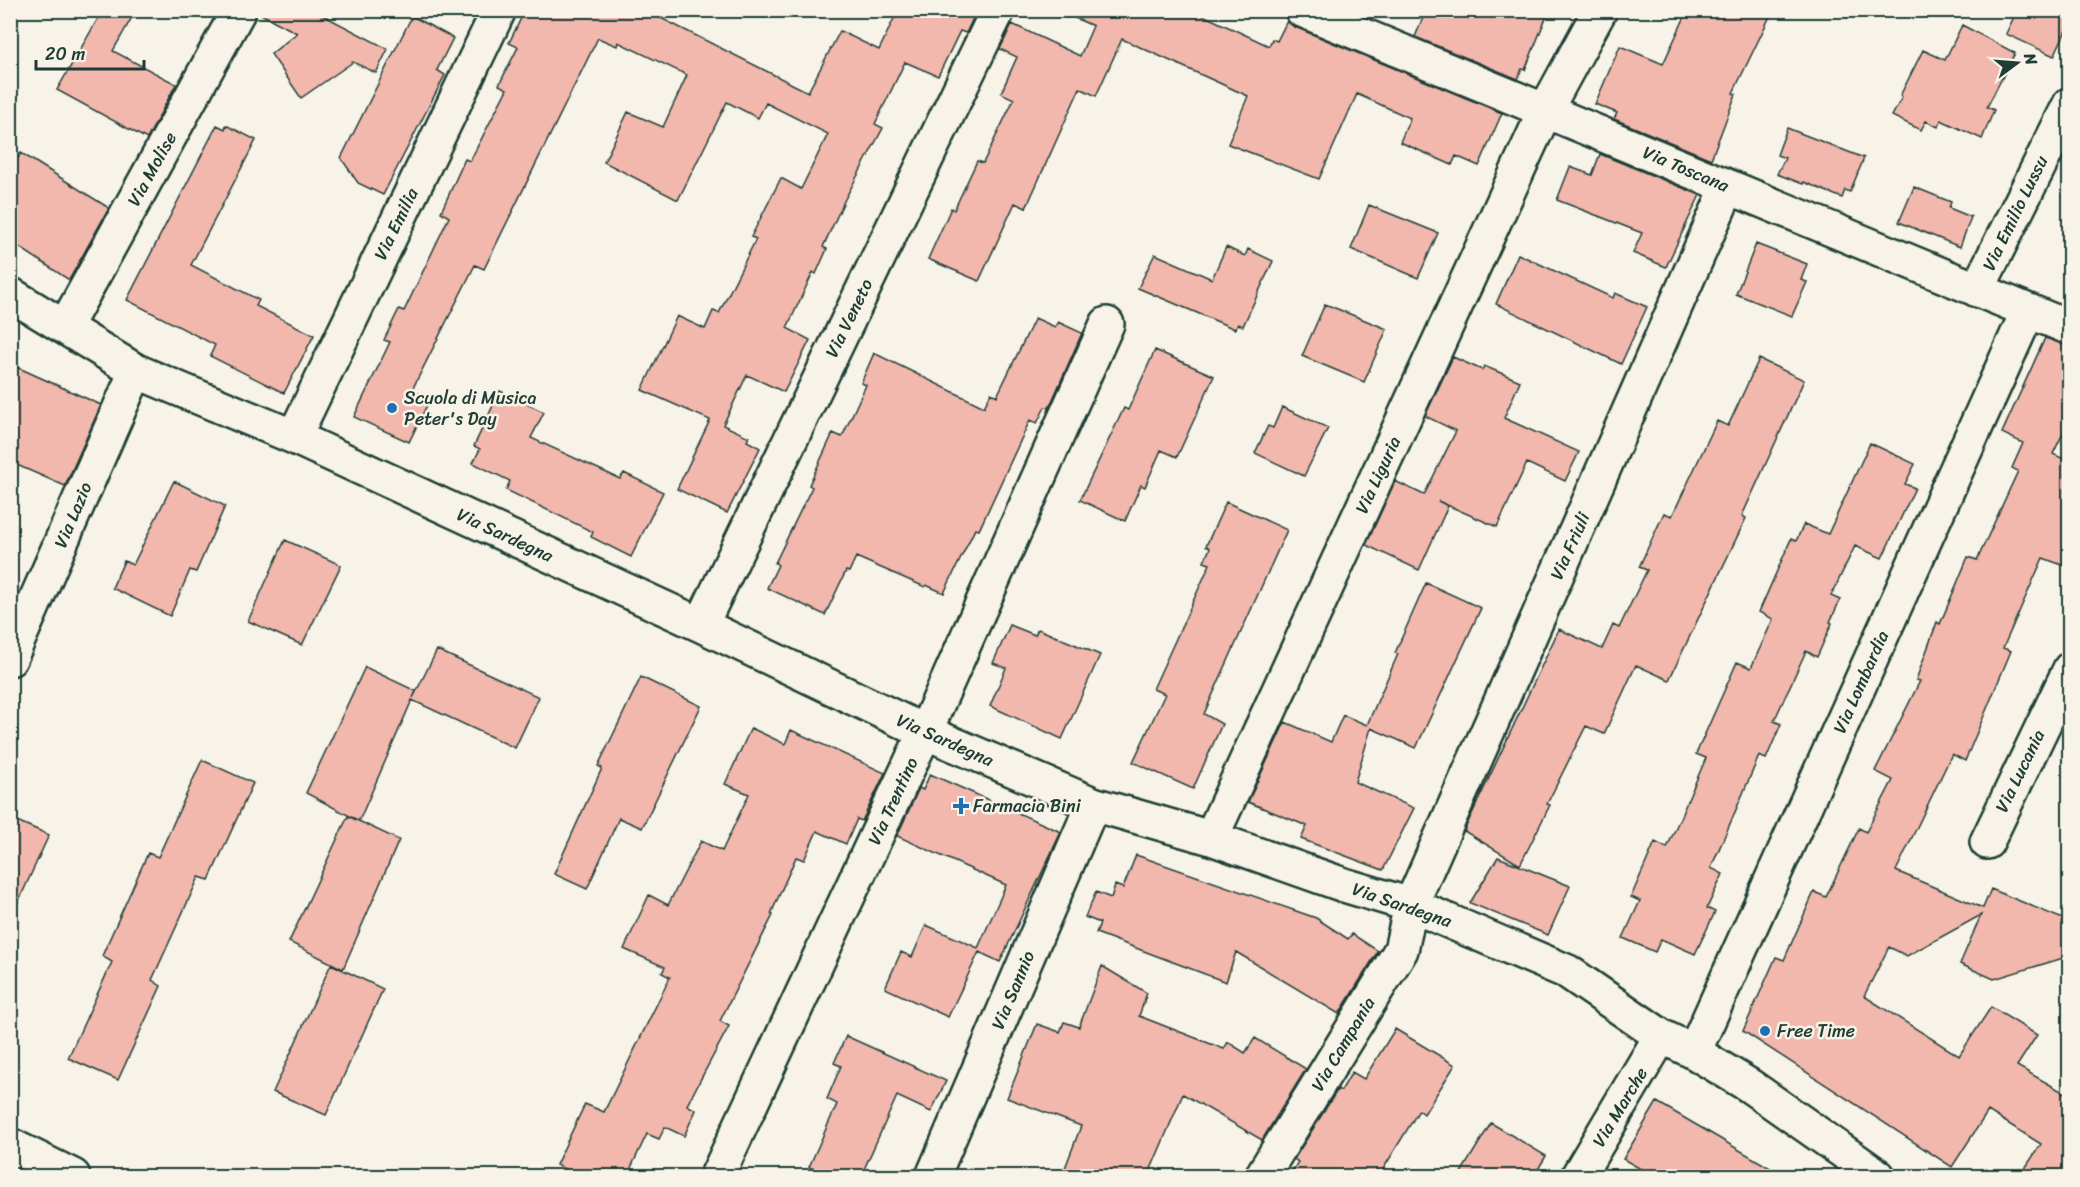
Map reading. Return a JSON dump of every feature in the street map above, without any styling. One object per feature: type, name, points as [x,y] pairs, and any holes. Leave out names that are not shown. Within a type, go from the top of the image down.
[{"type":"street","name":"Via Molise","points":[[65,327],[239,10]]},
{"type":"street","name":"Via Emilia","points":[[294,437],[499,10]]},
{"type":"street","name":"Via Veneto","points":[[700,625],[998,10]]},
{"type":"street","name":"Via Toscana","points":[[1302,10],[2070,328]]},
{"type":"street","name":"Via Liguria","points":[[1211,838],[1545,111],[1600,10]]},
{"type":"street","name":"Via Emilio Lussu","points":[[1977,290],[2070,104]]},
{"type":"street","name":"Via Friuli","points":[[1411,905],[1728,187]]},
{"type":"street","name":"Via Sardegna","points":[[10,294],[136,371],[294,437],[925,732],[1093,804],[1211,838],[1344,885],[1411,905],[1568,972],[1661,1036],[1694,1052],[1750,1086],[1878,1176]]},
{"type":"street","name":"Via Lombardia","points":[[1694,1052],[2028,311]]},
{"type":"street","name":"Via Trentino","points":[[717,1176],[925,732],[1107,324]]},
{"type":"street","name":"Via Lazio","points":[[10,659],[136,371]]},
{"type":"street","name":"Via Lucania","points":[[1986,842],[2070,669]]},
{"type":"street","name":"Via Sannio","points":[[933,1176],[1093,804]]},
{"type":"street","name":"Via Campania","points":[[1262,1176],[1401,950],[1411,905]]},
{"type":"street","name":"Via Marche","points":[[1578,1176],[1661,1036]]},
{"type":"street","points":[[10,1145],[73,1176]]},
{"type":"building","points":[[103,10],[136,10],[113,51],[176,84],[147,139],[57,90]]},
{"type":"building","points":[[258,10],[313,10],[388,49],[376,73],[353,62],[301,98],[271,54],[297,33],[257,12]]},
{"type":"building","points":[[525,10],[645,10],[808,92],[840,31],[879,50],[898,10],[977,10],[966,33],[960,31],[938,76],[905,62],[875,124],[883,128],[845,199],[823,247],[827,249],[816,274],[813,272],[787,328],[810,340],[784,392],[747,375],[723,425],[749,437],[747,441],[760,448],[727,513],[677,489],[710,420],[642,390],[677,316],[705,329],[713,311],[719,313],[756,239],[751,237],[781,178],[801,189],[828,134],[766,103],[758,118],[727,102],[678,200],[604,162],[628,112],[663,127],[687,75],[618,42],[617,46],[598,38],[484,269],[475,265],[412,390],[430,399],[409,442],[354,417],[390,342],[384,340],[399,309],[404,311],[449,217],[441,212],[465,159],[470,161],[507,89],[499,85],[518,47],[509,43]]},
{"type":"building","points":[[1057,10],[1192,10],[1269,46],[1272,39],[1277,41],[1287,21],[1295,27],[1502,113],[1479,166],[1456,156],[1452,165],[1400,142],[1410,118],[1357,94],[1319,179],[1228,144],[1248,96],[1122,39],[1096,96],[1080,88],[1026,208],[1015,203],[979,281],[928,259],[951,208],[954,210],[977,161],[983,163],[1014,99],[1001,93],[1017,57],[1000,49],[1012,24],[1080,56],[1093,26]]},
{"type":"building","points":[[1426,10],[1549,10],[1525,70],[1522,69],[1518,79],[1415,37]]},
{"type":"building","points":[[1688,10],[1773,10],[1733,93],[1736,94],[1711,159],[1614,119],[1617,113],[1595,104],[1620,46],[1663,64]]},
{"type":"building","points":[[2017,10],[2070,10],[2070,22],[2054,56],[2006,34]]},
{"type":"building","points":[[412,16],[453,38],[437,70],[445,75],[383,195],[358,183],[341,158]]},
{"type":"building","points":[[1962,25],[2015,53],[1987,107],[1994,110],[1982,139],[1941,120],[1938,127],[1926,121],[1921,130],[1892,116],[1923,50],[1945,60]]},
{"type":"building","points":[[217,125],[225,129],[226,125],[256,140],[191,265],[259,300],[256,306],[314,335],[284,393],[210,356],[215,345],[127,300]]},
{"type":"building","points":[[1787,128],[1864,158],[1850,192],[1845,190],[1842,198],[1804,182],[1803,184],[1777,174],[1785,158],[1777,155]]},
{"type":"building","points":[[21,153],[109,208],[69,280],[10,241],[10,171]]},
{"type":"building","points":[[1600,154],[1700,195],[1666,267],[1633,253],[1642,233],[1557,200],[1570,167],[1592,175]]},
{"type":"building","points":[[1914,187],[1951,202],[1949,208],[1971,217],[1960,247],[1899,222]]},
{"type":"building","points":[[1369,205],[1438,233],[1418,278],[1351,249]]},
{"type":"building","points":[[1756,244],[1807,264],[1801,280],[1807,282],[1792,316],[1736,294]]},
{"type":"building","points":[[1226,247],[1245,256],[1248,249],[1273,261],[1243,326],[1238,324],[1235,329],[1138,288],[1155,254],[1212,279]]},
{"type":"building","points":[[1518,254],[1613,298],[1615,293],[1647,307],[1621,364],[1496,304]]},
{"type":"building","points":[[1325,304],[1387,329],[1364,382],[1302,356]]},
{"type":"building","points":[[1035,318],[1055,327],[1058,322],[1082,333],[1049,408],[1045,407],[1037,423],[1030,420],[979,530],[975,529],[944,593],[856,557],[849,572],[846,571],[825,615],[767,588],[778,565],[775,563],[812,487],[809,485],[833,433],[842,437],[866,385],[861,383],[874,353],[984,407],[991,393],[997,396]]},
{"type":"building","points":[[2045,338],[2070,346],[2070,419],[2053,454],[2070,462],[2070,568],[2043,558],[2003,648],[2011,651],[1965,761],[1952,754],[1896,871],[1983,908],[1991,889],[2070,922],[2070,956],[1994,979],[1960,964],[1981,915],[1907,956],[1889,947],[1864,996],[1959,1056],[1991,1007],[2037,1035],[2017,1066],[2070,1096],[2070,1176],[2020,1176],[2041,1144],[1988,1111],[1952,1167],[1743,1031],[1776,957],[1784,960],[1814,892],[1826,897],[1859,828],[1866,832],[1893,780],[1875,771],[1920,681],[1916,680],[1937,622],[1940,624],[1968,557],[1977,560],[2018,471],[2012,468],[2023,443],[2002,433]]},
{"type":"building","points":[[1155,350],[1214,376],[1177,457],[1161,450],[1145,487],[1141,485],[1125,521],[1080,500],[1124,408],[1128,410]]},
{"type":"building","points":[[1453,357],[1482,370],[1484,366],[1520,381],[1504,418],[1579,452],[1565,481],[1527,463],[1497,527],[1438,501],[1448,506],[1419,570],[1366,545],[1395,481],[1424,495],[1456,431],[1425,416]]},
{"type":"building","points":[[1759,359],[1804,380],[1742,516],[1746,518],[1669,680],[1636,665],[1604,734],[1586,726],[1520,865],[1464,831],[1559,629],[1602,649],[1613,625],[1619,628],[1647,570],[1639,567],[1664,513],[1672,516],[1717,421],[1728,426]]},
{"type":"building","points":[[10,364],[101,405],[65,486],[10,462]]},
{"type":"building","points":[[500,391],[544,412],[531,438],[620,479],[624,473],[663,492],[631,557],[591,537],[593,532],[506,490],[510,481],[473,463],[480,449],[474,446]]},
{"type":"building","points":[[1282,407],[1328,428],[1304,476],[1255,453],[1268,426],[1273,428]]},
{"type":"building","points":[[1870,443],[1915,464],[1905,484],[1915,488],[1882,558],[1855,546],[1831,596],[1840,600],[1817,657],[1806,651],[1774,721],[1781,724],[1766,759],[1759,756],[1711,868],[1723,874],[1707,908],[1715,912],[1695,954],[1661,939],[1655,952],[1623,938],[1640,901],[1631,897],[1655,842],[1667,848],[1706,758],[1696,754],[1737,662],[1751,668],[1773,619],[1759,612],[1791,539],[1796,541],[1804,524],[1828,534]]},
{"type":"building","points":[[174,481],[225,506],[196,572],[190,570],[170,616],[112,588],[124,561],[133,565]]},
{"type":"building","points":[[1226,502],[1287,530],[1204,714],[1222,724],[1193,789],[1133,762],[1165,694],[1153,689],[1210,564],[1204,562],[1210,548],[1206,546]]},
{"type":"building","points":[[285,540],[341,565],[302,645],[248,621]]},
{"type":"building","points":[[1426,583],[1481,608],[1416,748],[1371,728],[1355,782],[1414,808],[1383,870],[1301,839],[1307,826],[1248,802],[1285,722],[1331,742],[1343,715],[1367,725]]},
{"type":"building","points":[[1010,625],[1035,635],[1038,629],[1100,655],[1062,739],[990,706],[1006,668],[993,663]]},
{"type":"building","points":[[437,650],[539,697],[515,748],[412,700],[359,821],[306,793],[365,667],[416,691],[413,698]]},
{"type":"building","points":[[641,677],[701,706],[642,828],[619,818],[587,889],[554,874],[602,768],[598,766]]},
{"type":"building","points":[[751,728],[785,744],[791,730],[885,773],[862,821],[857,819],[846,844],[817,831],[804,860],[796,857],[771,914],[773,915],[720,1021],[729,1026],[687,1105],[696,1110],[684,1136],[665,1127],[659,1139],[647,1134],[627,1176],[580,1176],[556,1165],[585,1104],[604,1112],[670,977],[662,973],[665,967],[624,949],[649,895],[668,905],[701,841],[722,851],[749,794],[725,784]]},
{"type":"building","points":[[202,760],[253,783],[209,880],[199,877],[152,980],[161,986],[118,1080],[68,1058],[112,962],[102,956],[148,853],[158,857]]},
{"type":"building","points":[[930,774],[1061,832],[1000,962],[979,952],[948,1017],[885,988],[901,952],[912,957],[926,925],[978,948],[1006,885],[897,836],[919,788],[923,790]]},
{"type":"building","points":[[348,816],[399,840],[343,969],[289,942]]},
{"type":"building","points":[[10,818],[49,835],[10,920]]},
{"type":"building","points":[[1136,855],[1316,918],[1348,939],[1352,934],[1378,951],[1339,1014],[1236,952],[1226,982],[1096,933],[1100,923],[1085,917],[1096,892],[1111,898],[1115,885],[1123,888]]},
{"type":"building","points":[[1498,857],[1570,886],[1548,935],[1470,903]]},
{"type":"building","points":[[331,964],[383,989],[326,1115],[273,1092]]},
{"type":"building","points":[[1102,966],[1147,993],[1139,1016],[1224,1049],[1228,1042],[1245,1053],[1255,1038],[1306,1069],[1262,1140],[1183,1094],[1148,1176],[1062,1176],[1081,1126],[1007,1098],[1037,1024],[1060,1032],[1064,1022],[1079,1027]]},
{"type":"building","points":[[1395,1029],[1455,1065],[1424,1114],[1419,1110],[1379,1176],[1289,1176],[1298,1162],[1294,1159],[1338,1089],[1341,1091],[1352,1072],[1364,1079]]},
{"type":"building","points":[[846,1036],[946,1081],[931,1112],[897,1096],[861,1176],[832,1176],[809,1167],[837,1104],[827,1099],[841,1066],[834,1063]]},
{"type":"building","points":[[1657,1102],[1784,1176],[1653,1176],[1623,1159]]},
{"type":"building","points":[[1491,1123],[1546,1156],[1534,1176],[1459,1176]]},
{"type":"place","name":"Scuola di Musica Peter's Day","points":[[392,408]]},
{"type":"place","name":"Farmacia Bini","points":[[961,806]]},
{"type":"place","name":"Free Time","points":[[1765,1031]]}]
